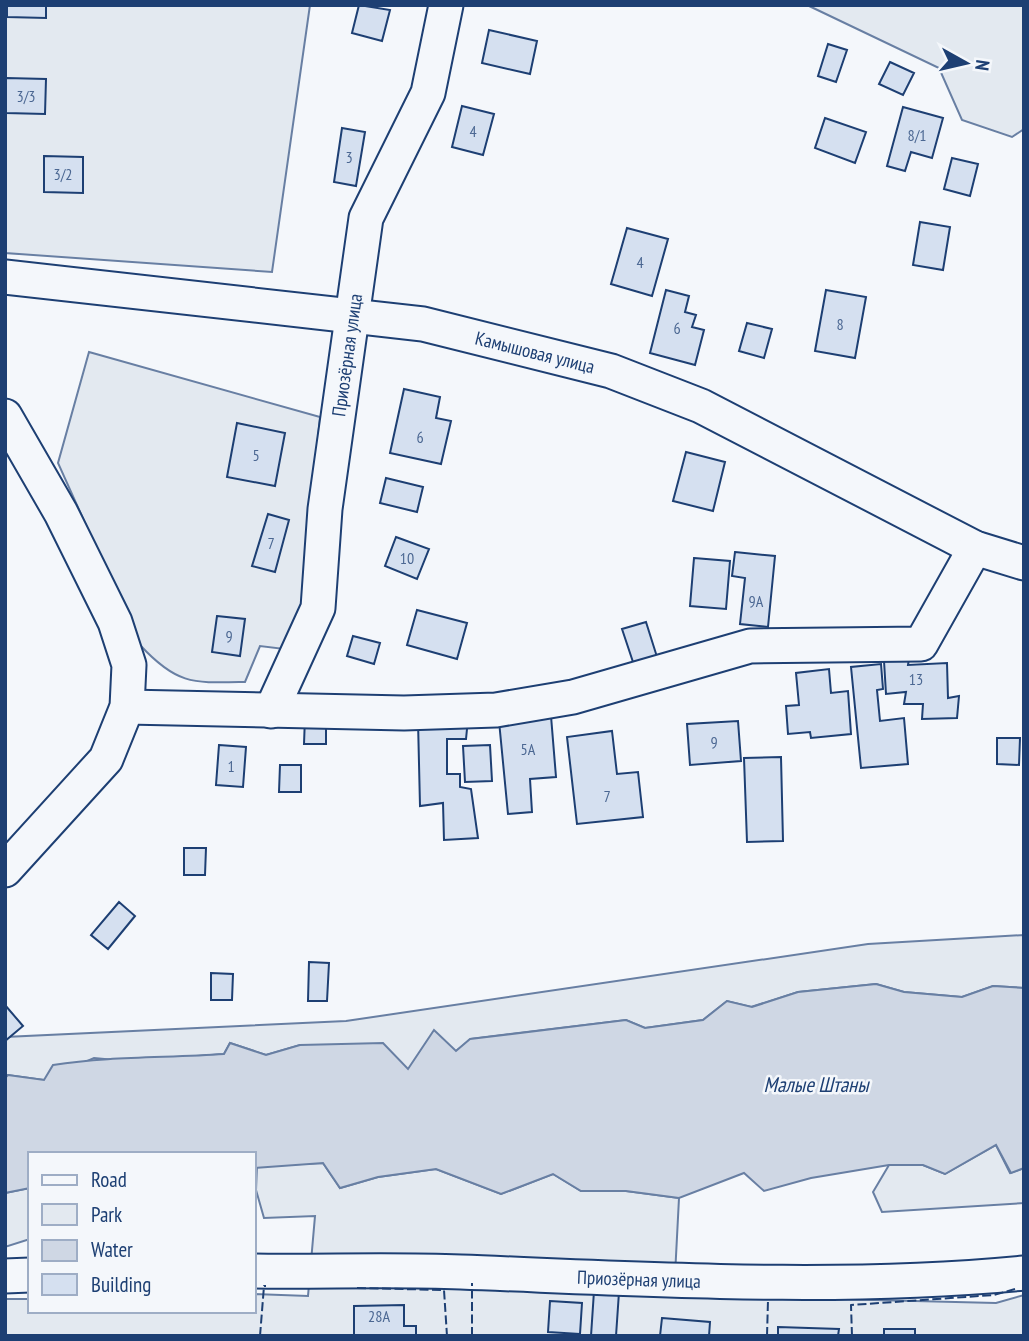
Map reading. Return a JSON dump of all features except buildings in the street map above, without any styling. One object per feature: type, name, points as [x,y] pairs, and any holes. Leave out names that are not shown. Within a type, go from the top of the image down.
[{"type":"street","name":"Приозёрная улица","points":[[271,711],[318,608],[326,509],[366,218],[428,93],[446,5]]},
{"type":"street","name":"Камышовая улица","points":[[5,277],[423,324],[611,371],[701,405],[975,548],[1024,564]]},
{"type":"street","points":[[5,416],[61,513],[115,622],[129,665],[127,707],[106,759],[5,870]]},
{"type":"street","points":[[127,707],[404,713],[496,710],[573,697],[750,646],[921,644],[975,548]]},
{"type":"street","name":"Приозёрная улица","points":[[256,1271],[458,1272],[771,1283],[964,1279],[1024,1273]]},
{"type":"street","points":[[5,1276],[28,1275]]},
{"type":"green space","points":[[5,5],[310,5],[272,272],[5,253]]},
{"type":"green space","points":[[807,5],[1024,5],[1024,129],[1012,137],[962,120],[939,68]]},
{"type":"green space","points":[[89,352],[320,417],[302,603],[284,649],[260,646],[245,682],[187,679],[165,668],[140,645],[58,463]]},
{"type":"green space","points":[[1024,935],[1024,988],[993,986],[962,997],[904,992],[876,984],[798,992],[751,1007],[727,1001],[703,1020],[645,1028],[626,1020],[471,1039],[456,1051],[408,1069],[300,1045],[266,1055],[230,1043],[224,1054],[126,1061],[94,1058],[44,1080],[8,1075],[5,1078],[5,1037],[346,1021],[868,944]]},
{"type":"green space","points":[[996,1145],[1010,1173],[1024,1168],[1024,1203],[882,1212],[873,1192],[889,1165],[923,1165],[945,1174]]},
{"type":"green space","points":[[323,1163],[340,1188],[378,1177],[436,1169],[501,1194],[553,1174],[581,1191],[626,1191],[679,1198],[674,1295],[996,1303],[1024,1295],[1024,1336],[5,1336],[5,1299],[28,1299],[28,1313],[256,1313],[256,1294],[308,1296],[315,1216],[264,1218],[256,1190],[257,1166]]},
{"type":"green space","points":[[28,1188],[28,1240],[5,1247],[5,1193]]},
{"type":"water","name":"Малые Штаны","points":[[876,984],[904,992],[962,997],[993,986],[1024,988],[1024,1168],[1011,1173],[996,1145],[945,1174],[923,1165],[889,1165],[811,1178],[764,1191],[744,1173],[679,1198],[626,1191],[581,1191],[553,1174],[501,1194],[436,1169],[378,1177],[340,1188],[323,1163],[256,1168],[256,1152],[28,1152],[28,1188],[5,1193],[5,1078],[8,1075],[44,1080],[53,1065],[224,1054],[230,1043],[266,1055],[300,1045],[383,1043],[408,1069],[434,1030],[456,1051],[470,1039],[626,1020],[645,1028],[703,1020],[727,1001],[752,1007],[798,992]]},
{"type":"fence","points":[[472,1283],[472,1336]]},
{"type":"fence","points":[[260,1336],[266,1286]]},
{"type":"fence","points":[[357,1288],[444,1290],[447,1336]]},
{"type":"fence","points":[[852,1336],[851,1305],[994,1295],[1015,1289]]},
{"type":"fence","points":[[767,1336],[768,1300]]}]
